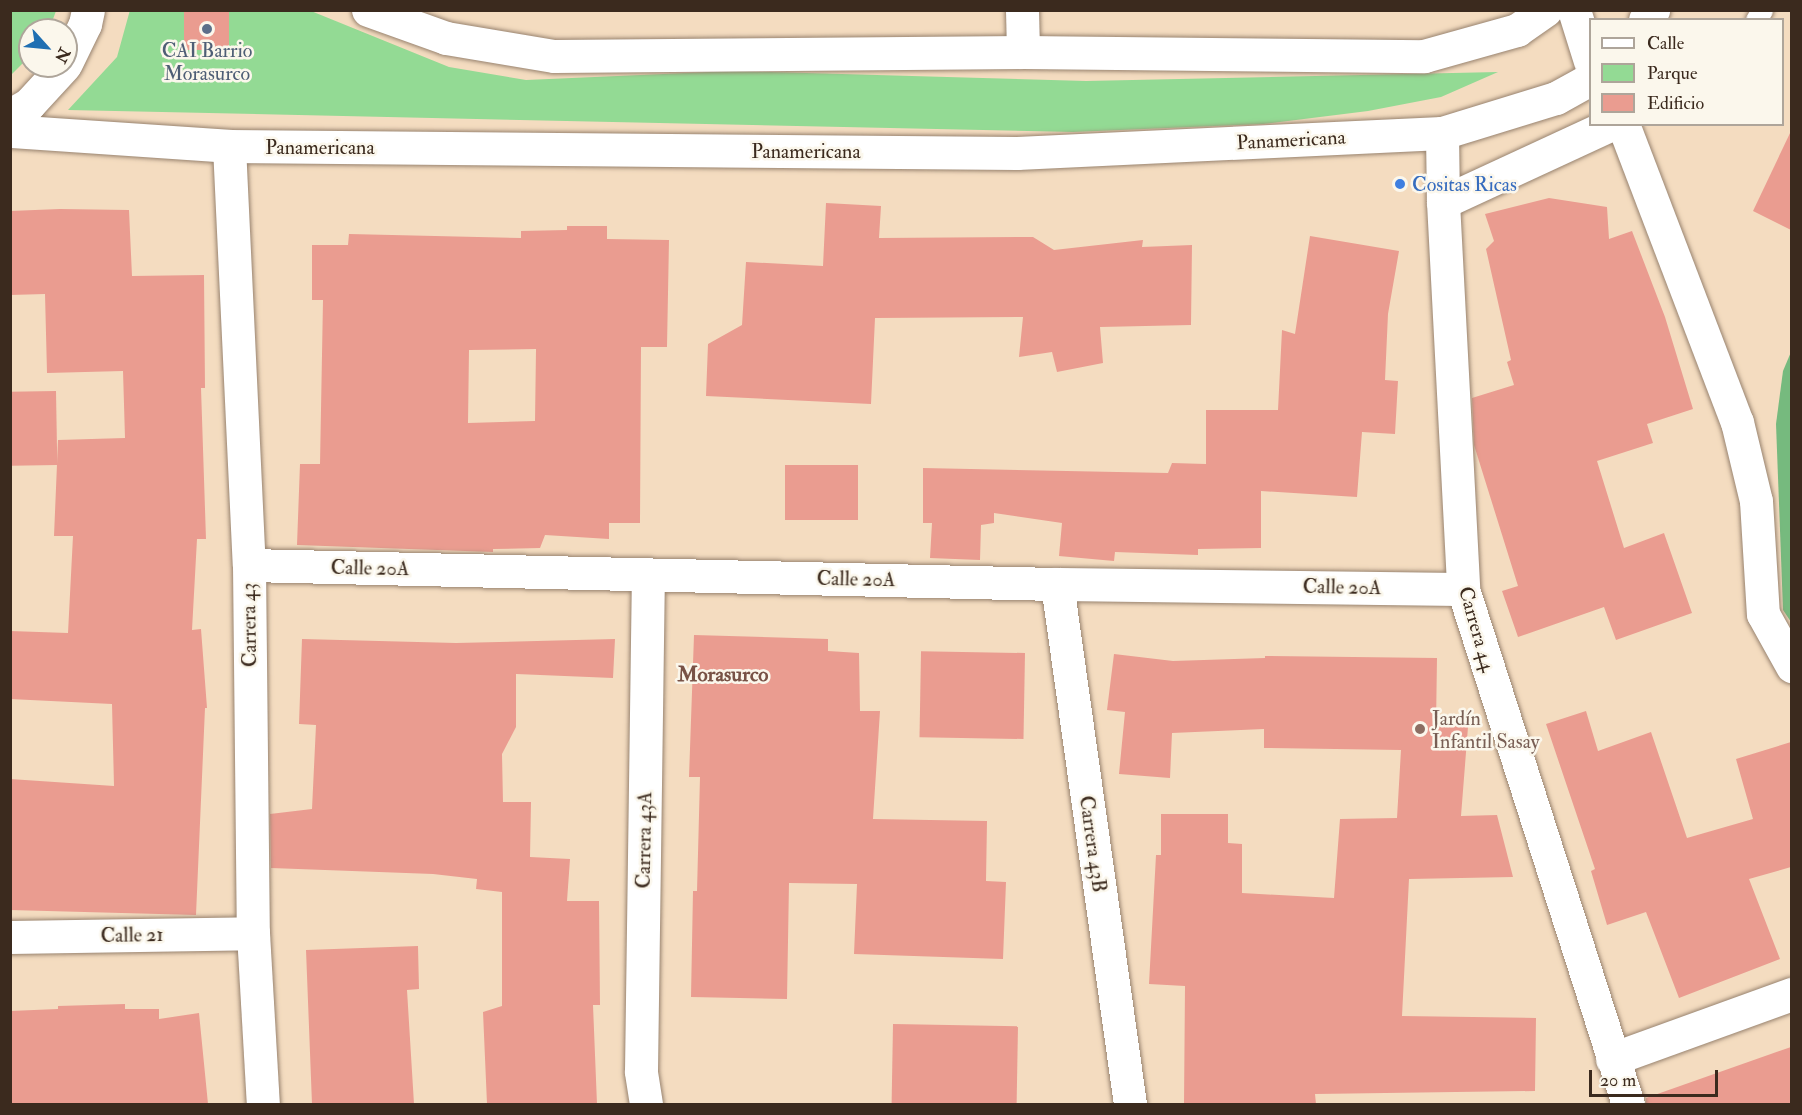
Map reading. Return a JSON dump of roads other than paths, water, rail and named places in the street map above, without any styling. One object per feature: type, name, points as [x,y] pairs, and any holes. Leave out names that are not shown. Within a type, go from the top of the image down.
[{"type":"street","points":[[78,38],[85,24],[88,10]]},
{"type":"street","points":[[368,10],[446,38],[554,56],[1023,52],[1424,56],[1517,30],[1546,10]]},
{"type":"street","points":[[1022,10],[1023,52]]},
{"type":"street","points":[[1574,10],[1589,58]]},
{"type":"street","points":[[10,115],[29,104],[52,78]]},
{"type":"street","name":"Panamericana","points":[[10,131],[229,146],[1017,153],[1442,133],[1556,98],[1589,80]]},
{"type":"street","points":[[1443,202],[1608,126]]},
{"type":"street","points":[[1624,126],[1737,422],[1756,501],[1763,614],[1791,666]]},
{"type":"street","name":"Carrera 44","points":[[1442,133],[1443,202],[1463,589],[1628,1104]]},
{"type":"street","name":"Carrera 43","points":[[229,146],[249,565],[253,933],[263,1104]]},
{"type":"street","name":"Calle 20A","points":[[249,565],[1057,584],[1463,589]]},
{"type":"street","name":"Carrera 43A","points":[[646,1104],[641,1071],[648,575]]},
{"type":"street","name":"Carrera 43B","points":[[1057,584],[1130,1104]]},
{"type":"street","name":"Calle 21","points":[[10,937],[253,933]]},
{"type":"street","points":[[1612,1059],[1791,994]]},
{"type":"place","name":"CAI Barrio Morasurco","points":[[207,29]]},
{"type":"place","name":"Cositas Ricas","points":[[1400,184]]},
{"type":"place","name":"Jardín Infantil Sasay","points":[[1420,729]]},
{"type":"district","name":"Morasurco","points":[[723,675]]}]
